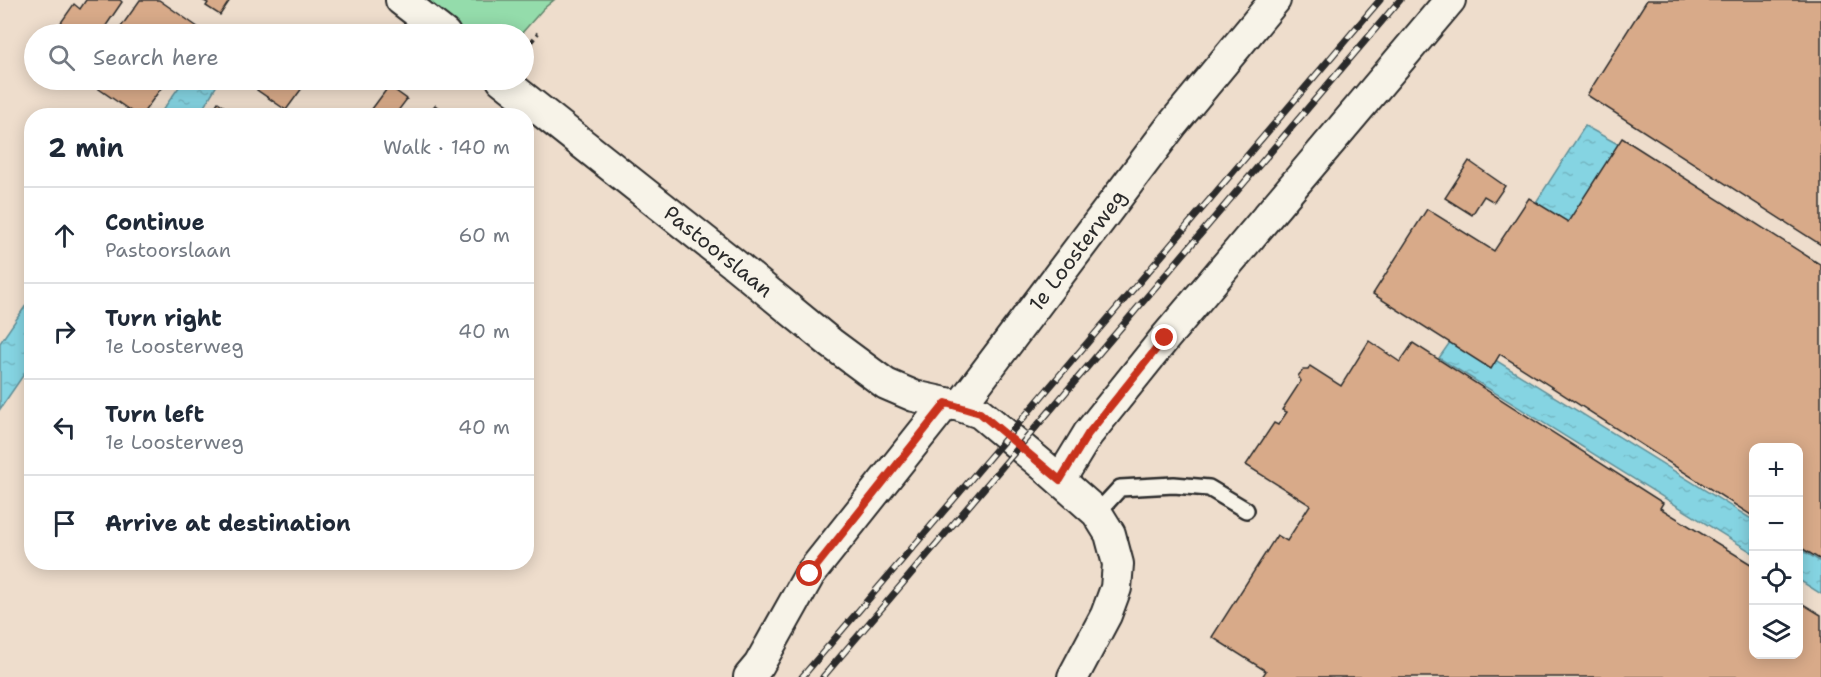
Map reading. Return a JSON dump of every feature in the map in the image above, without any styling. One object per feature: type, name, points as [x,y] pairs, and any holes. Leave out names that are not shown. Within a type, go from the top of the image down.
[{"type":"street","points":[[401,0],[432,24]]},
{"type":"street","name":"1e Loosterweg","points":[[953,405],[1172,125],[1275,0]]},
{"type":"street","points":[[1060,480],[1088,434],[1165,338],[1450,0]]},
{"type":"street","name":"Pastoorslaan","points":[[515,90],[832,344],[886,384],[914,396],[953,405]]},
{"type":"street","points":[[749,677],[759,665],[810,574],[953,405],[980,413],[1098,513],[1110,534],[1118,564],[1116,588],[1106,615],[1073,677]]},
{"type":"lane","points":[[1098,513],[1120,488],[1174,485],[1209,488],[1246,510]]},
{"type":"path","points":[[534,38],[538,33]]},
{"type":"green space","points":[[424,0],[554,0],[530,24],[454,24]]},
{"type":"water","points":[[177,90],[214,90],[203,108],[164,108]]},
{"type":"water","points":[[1585,126],[1625,148],[1507,330],[1470,305]]},
{"type":"water","points":[[24,308],[24,374],[0,409],[0,343]]},
{"type":"water","points":[[1455,335],[1749,518],[1749,551],[1439,358]]},
{"type":"water","points":[[1803,551],[1821,562],[1821,594],[1803,583]]},
{"type":"building","points":[[86,0],[120,0],[122,2],[107,24],[60,24],[74,4],[80,9]]},
{"type":"building","points":[[140,0],[159,0],[193,24],[123,24]]},
{"type":"building","points":[[202,0],[230,0],[220,15],[206,6],[208,3]]},
{"type":"building","points":[[1647,0],[1821,0],[1821,245],[1587,95]]},
{"type":"building","points":[[100,90],[160,90],[147,108],[126,108]]},
{"type":"building","points":[[257,90],[301,90],[287,108],[283,108]]},
{"type":"building","points":[[386,90],[395,90],[407,99],[400,108],[373,108]]},
{"type":"building","points":[[218,102],[226,108],[214,108]]},
{"type":"building","points":[[1622,138],[1821,265],[1821,560],[1803,549],[1803,443],[1749,443],[1749,514],[1500,354],[1491,369],[1373,294],[1427,209],[1494,251],[1529,198],[1568,222]]},
{"type":"building","points":[[1469,161],[1505,186],[1494,202],[1484,196],[1472,215],[1445,198]]},
{"type":"building","points":[[1369,341],[1400,362],[1413,343],[1663,503],[1660,508],[1749,563],[1749,659],[1803,659],[1803,604],[1821,615],[1821,677],[1262,677],[1266,671],[1212,637],[1277,535],[1287,541],[1310,505],[1246,465],[1274,423],[1278,425],[1287,412],[1282,410],[1301,381],[1298,376],[1303,370],[1308,370],[1310,366],[1341,386]]},
{"type":"railway","points":[[802,677],[1380,0]]},
{"type":"railway","points":[[823,677],[1400,0]]},
{"type":"route","points":[[810,574],[946,403],[980,413],[1060,480],[1088,434],[1165,338]]}]
